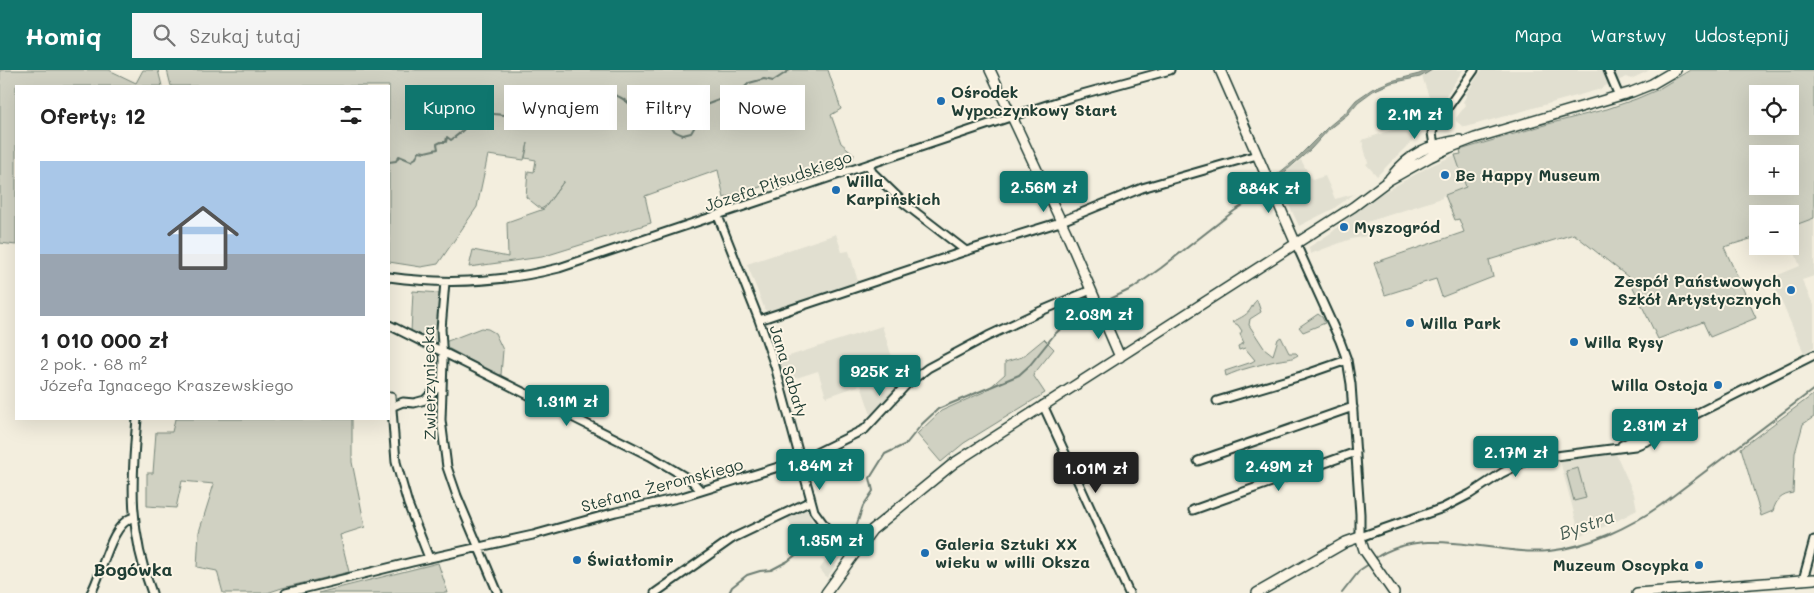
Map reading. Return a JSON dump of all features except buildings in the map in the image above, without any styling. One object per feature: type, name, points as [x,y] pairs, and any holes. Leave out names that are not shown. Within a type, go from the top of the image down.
[{"type":"street","points":[[990,70],[1061,221],[1120,357]]},
{"type":"street","name":"Józefa Piłsudskiego","points":[[390,277],[444,282],[507,278],[559,268],[1011,116],[1170,70]]},
{"type":"street","points":[[1220,70],[1347,360],[1353,407],[1360,537],[1366,553],[1394,593]]},
{"type":"street","points":[[1439,146],[1432,134],[1434,127],[1474,70]]},
{"type":"street","points":[[1608,70],[1619,96]]},
{"type":"street","points":[[826,593],[879,522],[964,455],[1353,207],[1411,162],[1439,146],[1475,138],[1619,96],[1645,87],[1676,70]]},
{"type":"street","points":[[759,320],[1061,221],[1142,188],[1256,155]]},
{"type":"street","points":[[869,165],[872,172],[905,204],[966,251]]},
{"type":"street","name":"Jana Sabały","points":[[718,216],[775,366],[811,501],[817,516],[827,529],[855,552]]},
{"type":"street","name":"Zwierzyniecka","points":[[444,282],[441,329],[443,352],[441,420],[447,467],[456,496],[498,593]]},
{"type":"street","name":"Stefana Żeromskiego","points":[[286,593],[701,491],[800,460],[865,429],[908,383],[928,368],[1041,310],[1091,290]]},
{"type":"street","points":[[390,326],[650,456],[692,481],[701,491]]},
{"type":"street","points":[[1257,593],[1346,542],[1443,508],[1526,461],[1612,449],[1670,423],[1684,420],[1814,355]]},
{"type":"street","points":[[1217,401],[1347,360]]},
{"type":"street","points":[[391,407],[403,402],[414,403],[425,400],[442,382]]},
{"type":"street","points":[[391,396],[396,462],[408,504],[429,558]]},
{"type":"street","points":[[1043,405],[1129,593]]},
{"type":"street","points":[[1198,461],[1353,407]]},
{"type":"street","points":[[137,420],[132,474],[134,517],[138,547],[152,593]]},
{"type":"street","points":[[1193,510],[1356,452]]},
{"type":"street","points":[[654,593],[733,538],[811,501]]},
{"type":"street","points":[[91,593],[116,532],[124,521],[134,517]]},
{"type":"street","points":[[1803,580],[1814,540]]},
{"type":"street","points":[[1637,593],[1814,579]]},
{"type":"shaded area","points":[[0,70],[109,70],[136,83],[143,70],[158,70],[162,85],[15,85],[15,245],[0,243]]},
{"type":"shaded area","points":[[167,70],[828,70],[841,109],[831,115],[841,143],[854,154],[853,159],[724,198],[718,170],[645,196],[651,223],[542,257],[469,267],[473,250],[508,257],[507,222],[544,209],[564,181],[546,206],[541,209],[526,197],[528,171],[534,172],[536,160],[525,158],[528,143],[524,160],[488,155],[477,207],[438,264],[421,267],[390,262],[390,85],[171,85]]},
{"type":"shaded area","points":[[1426,70],[1463,70],[1439,106],[1430,100],[1421,73]]},
{"type":"shaded area","points":[[1427,70],[1432,70],[1420,77],[1391,83],[1373,91],[1358,102],[1311,149],[1270,185],[1268,182],[1294,161],[1346,112],[1356,100],[1372,89]]},
{"type":"shaded area","points":[[1482,70],[1650,70],[1631,79],[1627,77],[1601,89],[1466,127],[1462,126],[1456,121],[1456,118],[1466,105],[1463,102],[1466,94]]},
{"type":"shaded area","points":[[1690,70],[1814,70],[1814,218],[1799,224],[1799,205],[1749,205],[1749,239],[1724,247],[1756,318],[1710,337],[1703,322],[1658,339],[1628,277],[1574,234],[1489,260],[1493,277],[1442,297],[1436,279],[1385,295],[1374,263],[1464,232],[1459,219],[1455,220],[1445,195],[1466,187],[1455,155],[1461,154],[1460,150],[1607,109],[1657,90]]},
{"type":"shaded area","points":[[1422,120],[1425,124],[1412,141],[1377,176],[1366,164],[1368,163],[1362,140]]},
{"type":"shaded area","points":[[1455,155],[1467,187],[1442,196],[1442,198],[1364,223],[1367,236],[1351,239],[1310,254],[1309,247],[1331,233],[1379,195],[1430,166]]},
{"type":"shaded area","points":[[1301,160],[1312,180],[1325,176],[1335,199],[1354,194],[1333,209],[1299,226],[1277,179]]},
{"type":"shaded area","name":"Zespół Państwowych Szkół Artystycznych","points":[[1814,218],[1814,276],[1802,280],[1814,305],[1814,347],[1804,353],[1771,278],[1800,266],[1796,255],[1799,255],[1799,224]]},
{"type":"shaded area","points":[[836,234],[842,252],[849,251],[859,285],[769,312],[765,310],[747,264]]},
{"type":"shaded area","points":[[413,291],[440,293],[440,344],[429,342],[411,332]]},
{"type":"shaded area","points":[[1087,299],[1091,308],[1071,317],[1065,323],[1058,308]]},
{"type":"shaded area","points":[[1257,300],[1261,312],[1250,319],[1249,325],[1264,348],[1273,355],[1278,339],[1281,337],[1289,353],[1296,353],[1298,355],[1290,359],[1250,367],[1226,376],[1225,371],[1255,360],[1245,348],[1239,350],[1238,346],[1244,343],[1240,334],[1242,331],[1238,325],[1232,322],[1246,314]]},
{"type":"shaded area","points":[[1318,314],[1325,323],[1303,332],[1299,327]]},
{"type":"shaded area","points":[[882,326],[893,360],[901,358],[907,378],[872,418],[861,385],[826,397],[818,371],[784,382],[777,360]]},
{"type":"shaded area","points":[[481,328],[495,333],[503,350],[501,375],[446,347],[445,342]]},
{"type":"shaded area","points":[[1044,339],[1054,349],[1033,375],[1045,393],[964,443],[941,462],[917,434],[941,411],[986,391],[1005,374],[1005,362],[1022,357]]},
{"type":"shaded area","points":[[1814,394],[1814,417],[1803,424],[1795,453],[1793,493],[1782,497],[1777,501],[1773,511],[1761,516],[1741,448]]},
{"type":"shaded area","points":[[175,420],[352,420],[352,462],[365,527],[340,535],[349,572],[267,593],[223,593],[217,571],[197,567],[199,532],[214,484],[182,481],[176,508],[147,506],[147,473],[153,473],[156,432],[172,432]]},
{"type":"shaded area","points":[[1616,454],[1634,494],[1637,510],[1609,525],[1580,535],[1560,461]]},
{"type":"shaded area","points":[[1578,468],[1586,498],[1574,501],[1566,471]]},
{"type":"shaded area","points":[[803,508],[807,510],[818,534],[799,546],[786,515]]},
{"type":"shaded area","points":[[835,546],[842,551],[842,555],[827,578],[820,569]]},
{"type":"shaded area","points":[[438,563],[448,593],[318,593]]},
{"type":"waterway","points":[[390,162],[396,161],[399,156],[411,161],[416,158],[419,151],[425,152],[438,149],[437,144],[446,142],[447,137],[451,140],[470,121],[479,124],[484,113],[504,115],[531,111],[545,107],[559,98],[566,98],[576,109],[580,99],[590,99],[604,106],[612,95],[618,96],[632,105],[659,115],[671,128],[683,135],[691,133],[694,128],[692,115],[695,109],[740,92],[749,83],[764,79],[773,81],[790,70]]},
{"type":"waterway","points":[[1100,304],[1133,288],[1248,202],[1267,185]]},
{"type":"waterway","points":[[835,535],[853,530],[856,527],[863,506],[873,491],[870,478],[885,454],[906,444],[922,424],[938,409],[1019,375],[1030,365],[1054,335],[1072,318],[1094,307]]},
{"type":"waterway","name":"Bystra","points":[[1374,559],[1394,549],[1415,543],[1460,543],[1527,551],[1549,551],[1579,545],[1608,535],[1636,521],[1661,505],[1814,389]]},
{"type":"waterway","points":[[729,593],[732,587],[747,575],[771,570],[788,561],[813,541],[831,536]]},
{"type":"waterway","name":"Bystra","points":[[1342,593],[1360,570],[1369,564]]},
{"type":"place","name":"Ośrodek Wypoczynkowy Start","points":[[941,101]]},
{"type":"place","name":"Be Happy Museum","points":[[1445,175]]},
{"type":"place","name":"Willa Karpińskich","points":[[836,190]]},
{"type":"place","name":"Myszogród","points":[[1344,227]]},
{"type":"place","name":"Zespół Państwowych Szkół Artystycznych","points":[[1791,290]]},
{"type":"place","name":"Willa Park","points":[[1410,323]]},
{"type":"place","name":"Willa Rysy","points":[[1574,342]]},
{"type":"place","name":"Willa Ostoja","points":[[1718,385]]},
{"type":"place","name":"Galeria Sztuki XX wieku w willi Oksza","points":[[925,553]]},
{"type":"place","name":"Światłomir","points":[[577,560]]},
{"type":"place","name":"Muzeum Oscypka","points":[[1699,565]]},
{"type":"district","name":"Bogówka","points":[[133,570]]}]
